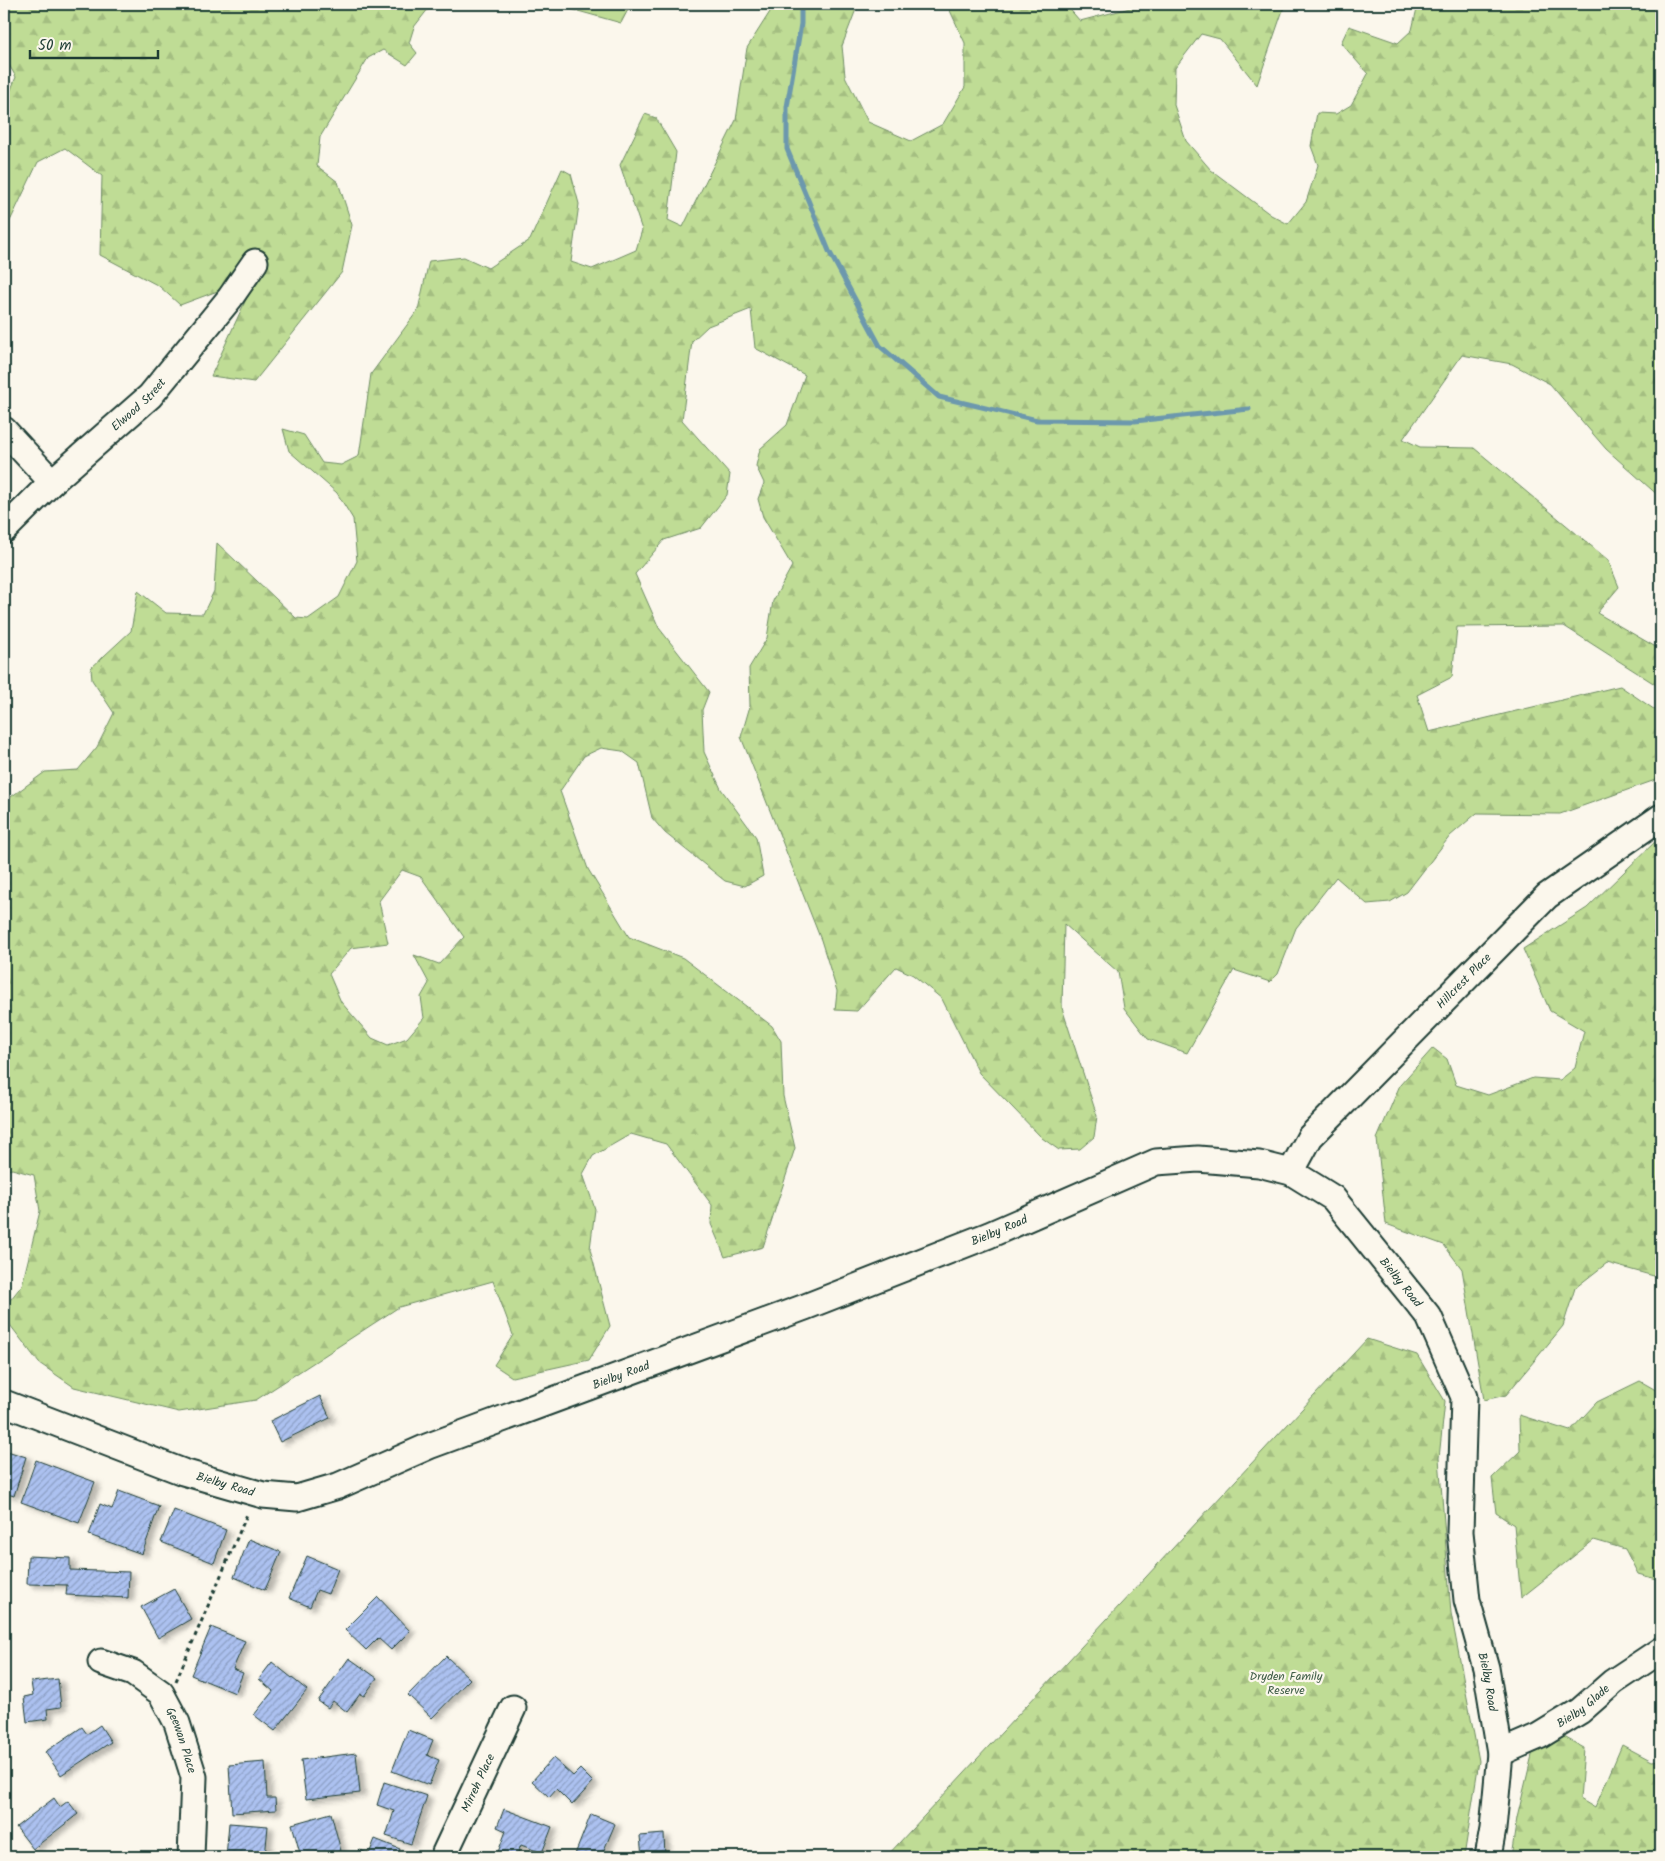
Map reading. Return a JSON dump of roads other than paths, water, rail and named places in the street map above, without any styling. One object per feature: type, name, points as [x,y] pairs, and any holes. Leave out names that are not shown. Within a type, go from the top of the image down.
[{"type":"street","name":"Elwood Street","points":[[4,530],[52,482],[150,396],[230,298],[255,262]]},
{"type":"street","points":[[4,430],[52,482]]},
{"type":"street","name":"Hillcrest Place","points":[[1291,1172],[1310,1137],[1547,896],[1661,817]]},
{"type":"street","name":"Bielby Road","points":[[4,1403],[183,1472],[263,1495],[297,1498],[338,1486],[429,1446],[805,1307],[980,1238],[1156,1162],[1198,1159],[1259,1164],[1291,1172],[1333,1198],[1429,1317],[1464,1397],[1460,1532],[1467,1600],[1486,1668],[1500,1753],[1493,1829],[1488,1857]]},
{"type":"street","name":"Bielby Glade","points":[[1500,1753],[1539,1736],[1580,1711],[1613,1682],[1661,1650]]},
{"type":"street","name":"Geewan Place","points":[[101,1662],[133,1674],[161,1693],[177,1723],[194,1777],[192,1857]]},
{"type":"street","name":"Mirreh Place","points":[[443,1857],[513,1708]]},
{"type":"waterway","points":[[801,4],[801,24],[787,107],[787,149],[829,251],[880,346],[939,397],[1037,420],[1135,421],[1249,409]]},
{"type":"park label","name":"Dryden Family Reserve","points":[[1286,1683]]}]
